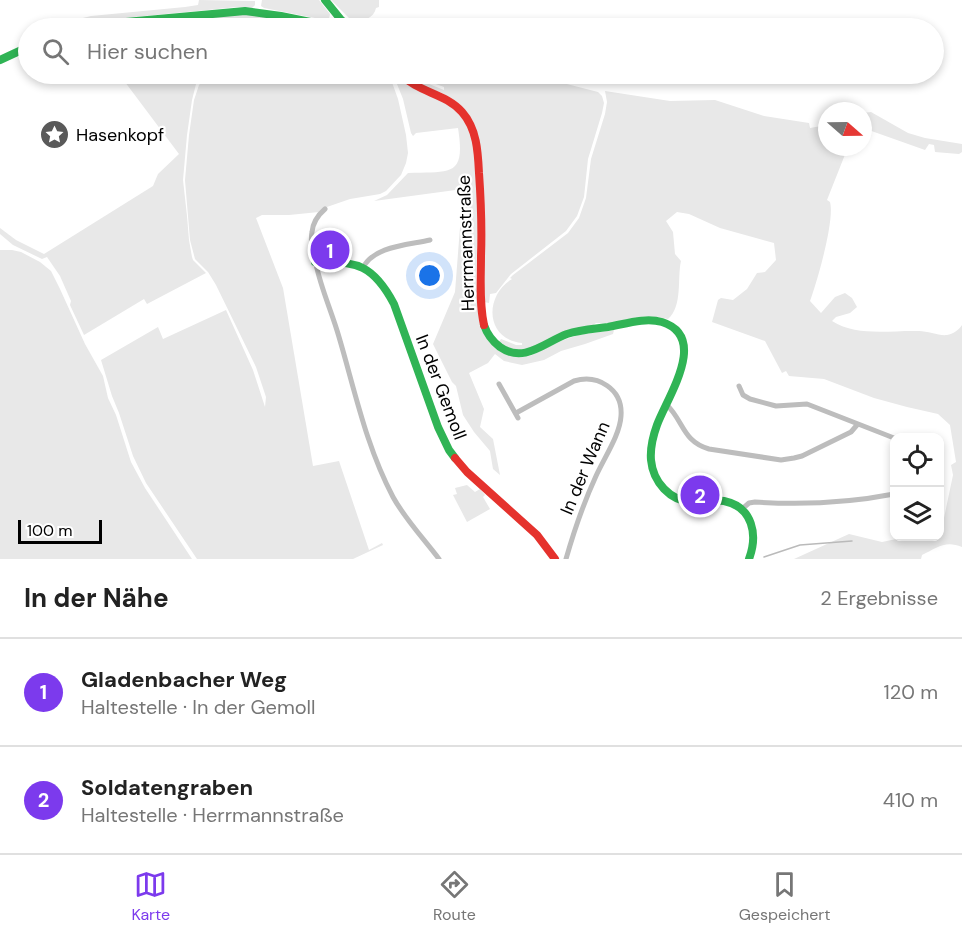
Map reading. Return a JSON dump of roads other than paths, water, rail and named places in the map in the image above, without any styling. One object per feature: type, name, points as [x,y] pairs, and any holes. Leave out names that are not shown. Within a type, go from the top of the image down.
[{"type":"street","points":[[325,0],[340,18]]},
{"type":"street","points":[[167,18],[245,11],[289,18]]},
{"type":"street","points":[[0,60],[18,52]]},
{"type":"street","name":"Herrmannstraße","points":[[411,84],[444,97],[457,106],[472,126],[478,157],[482,314],[486,331],[490,337],[508,351],[524,354],[538,350],[561,337],[578,331],[644,321],[664,323],[679,333],[686,350],[685,358],[657,425],[651,449],[653,471],[660,486],[671,496],[680,500],[724,501],[741,510]]},
{"type":"street","points":[[325,209],[316,218],[311,233],[312,248],[320,283],[339,337],[366,433],[382,476],[400,508],[439,559]]},
{"type":"street","points":[[315,262],[346,261],[363,268],[368,259],[377,252],[430,240]]},
{"type":"street","name":"In der Gemoll","points":[[363,268],[376,278],[390,295],[438,428],[449,450],[466,472],[537,535],[555,559]]},
{"type":"street","name":"In der Wann","points":[[499,384],[517,416],[580,379],[603,382],[612,389],[619,400],[621,414],[618,429],[596,477],[566,559]]},
{"type":"street","points":[[739,386],[743,395],[750,399],[776,406],[807,404],[890,437]]},
{"type":"street","points":[[666,404],[689,439],[699,446],[781,460],[802,456],[851,432],[857,425]]},
{"type":"street","points":[[749,559],[755,537],[751,524],[741,510],[749,504],[755,502],[806,504],[890,495]]},
{"type":"waterway","points":[[764,557],[800,545],[852,541]]},
{"type":"place","name":"Hasenkopf","points":[[55,135]]},
{"type":"place","name":"Gladenbacher Weg","points":[[330,250]]},
{"type":"place","name":"Soldatengraben","points":[[700,495]]}]
